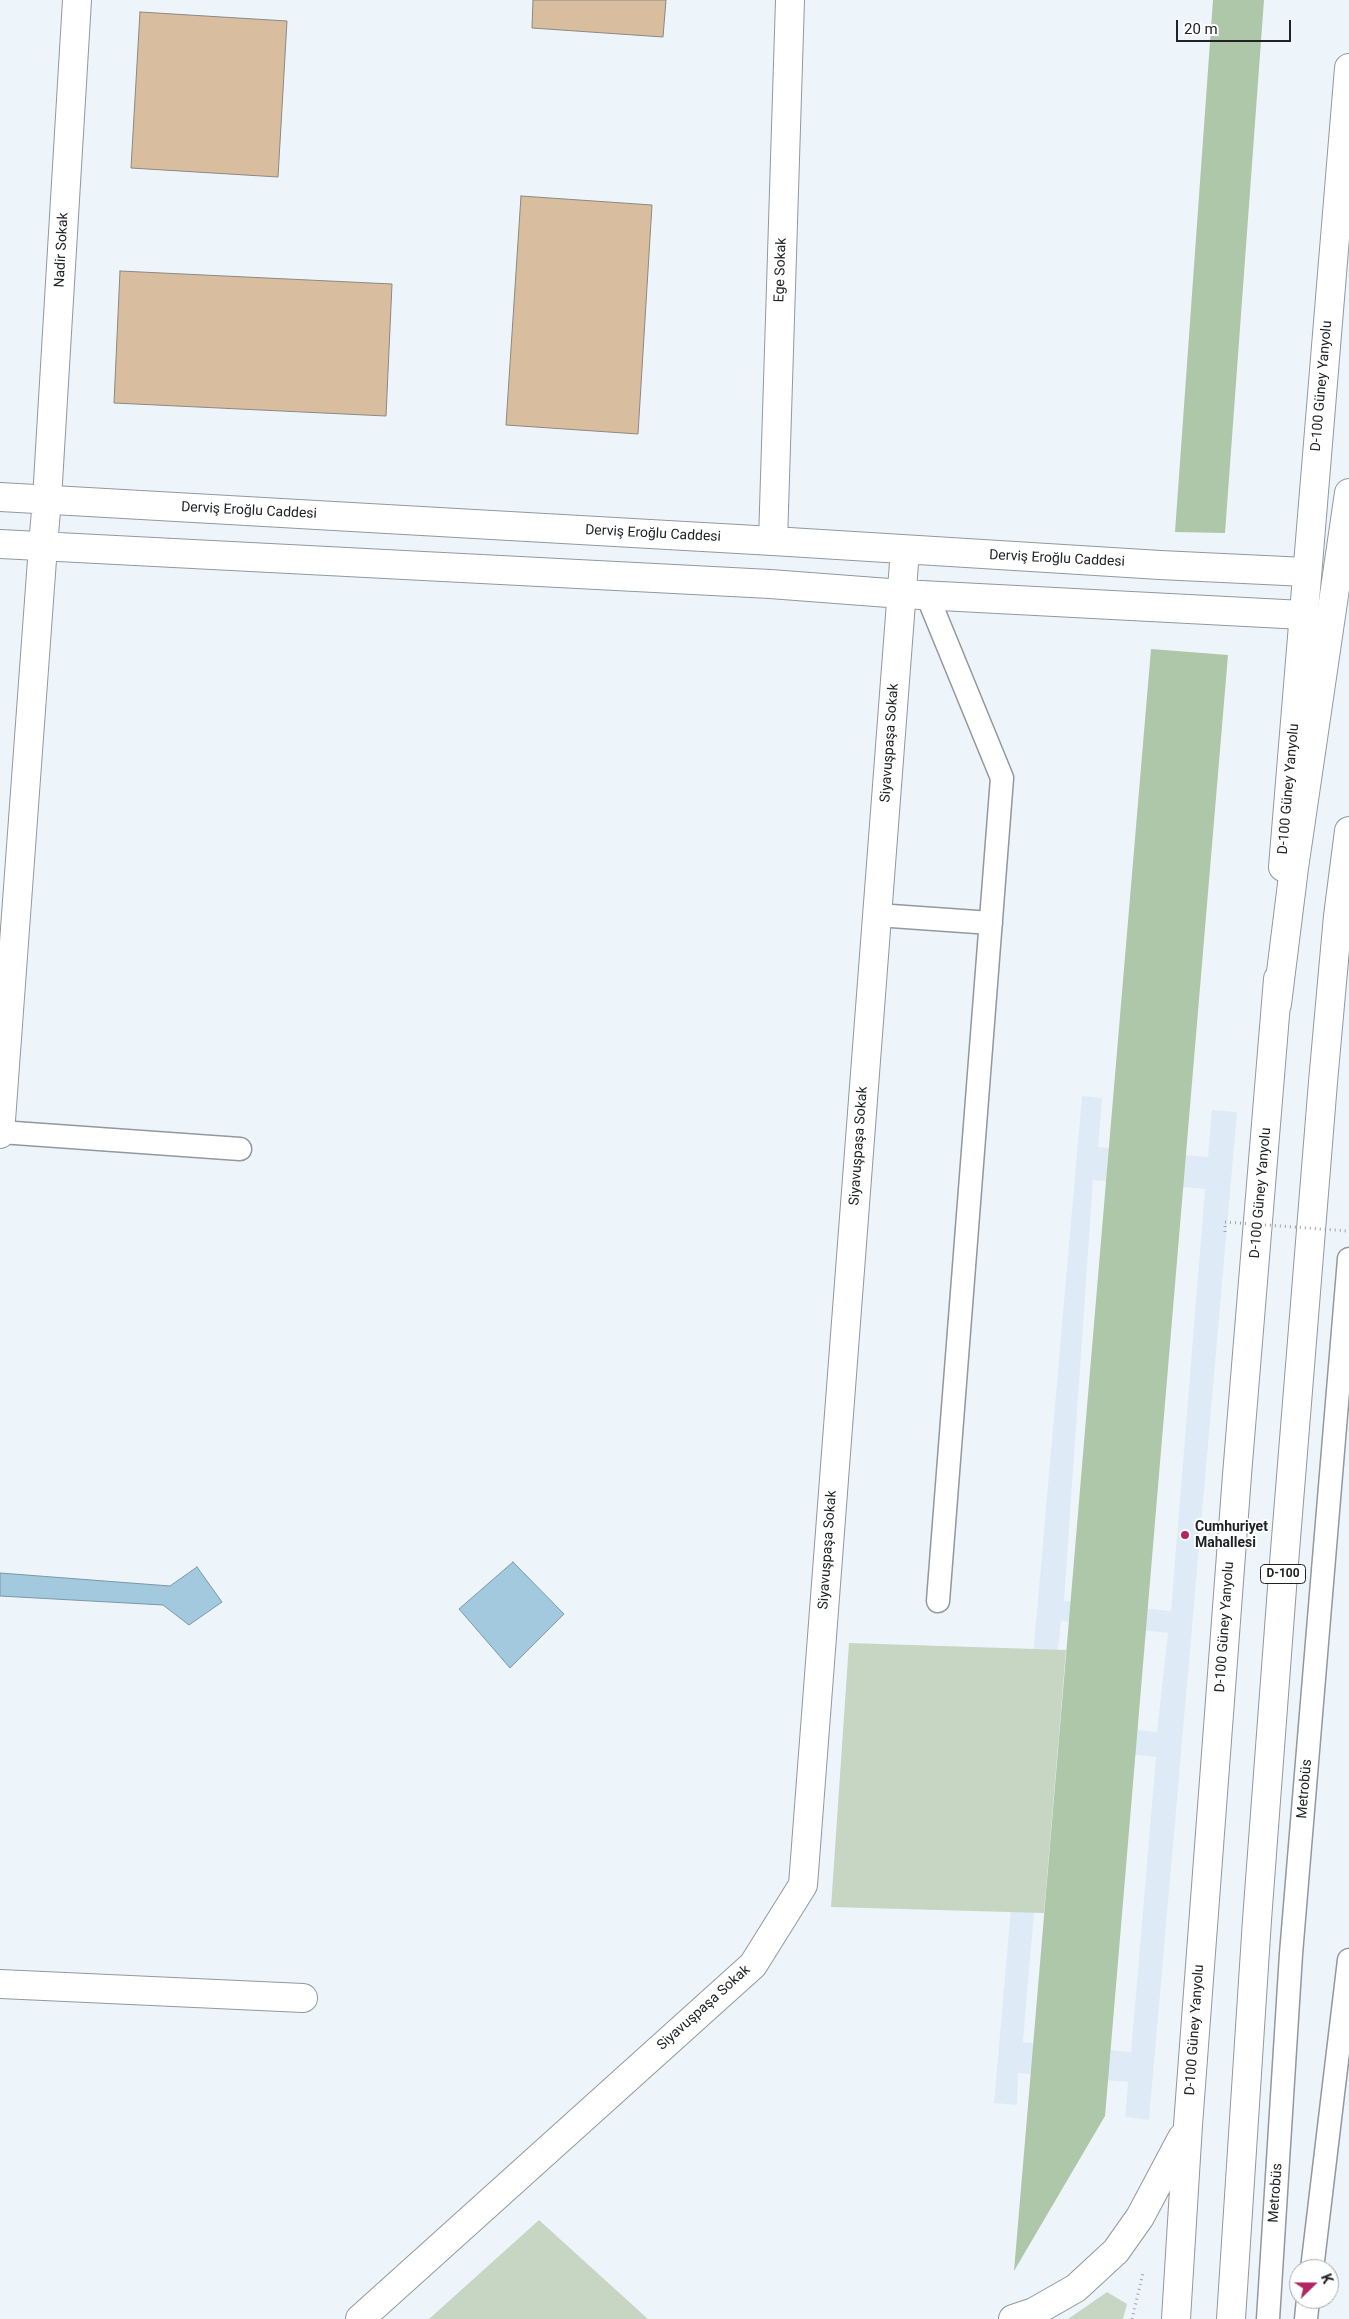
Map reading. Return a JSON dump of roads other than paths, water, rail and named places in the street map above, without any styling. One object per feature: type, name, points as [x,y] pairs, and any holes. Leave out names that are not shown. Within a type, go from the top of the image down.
[{"type":"main road","name":"Nadir Sokak","points":[[0,1132],[47,499],[77,0]]},
{"type":"main road","name":"Ege Sokak","points":[[770,584],[790,0]]},
{"type":"main road","name":"D-100 Güney Yanyolu","points":[[1176,2319],[1188,2125],[1237,1475],[1277,1004],[1279,918],[1349,68]]},
{"type":"main road","points":[[1277,1004],[1294,868],[1349,493]]},
{"type":"main road","name":"Derviş Eroğlu Caddesi","points":[[0,497],[1306,572]]},
{"type":"main road","points":[[0,544],[770,584],[914,595],[1303,615]]},
{"type":"main road","name":"Siyavuşpaşa Sokak","points":[[360,2319],[753,1965],[803,1885],[877,915],[914,595],[905,550]]},
{"type":"main road","name":"D-100","points":[[1230,2319],[1256,1929],[1283,1578],[1324,1072],[1338,916],[1349,831]]},
{"type":"main road","points":[[0,1984],[303,1998]]},
{"type":"main road","points":[[1013,2319],[1034,2312],[1076,2288],[1116,2251],[1140,2217],[1169,2167],[1188,2125]]},
{"type":"lane","points":[[914,595],[1002,778],[938,1601]]},
{"type":"lane","points":[[877,915],[991,922]]},
{"type":"lane","points":[[0,1132],[240,1149]]},
{"type":"lane","name":"Metrobüs","points":[[1268,2319],[1292,1944],[1349,1259]]},
{"type":"lane","points":[[1313,2259],[1349,1960]]},
{"type":"water","points":[[513,1562],[564,1614],[510,1668],[459,1609]]},
{"type":"water","points":[[197,1567],[222,1602],[189,1625],[163,1605],[0,1596],[0,1573],[170,1586]]},
{"type":"place","name":"Cumhuriyet Mahallesi","points":[[1185,1535]]}]
